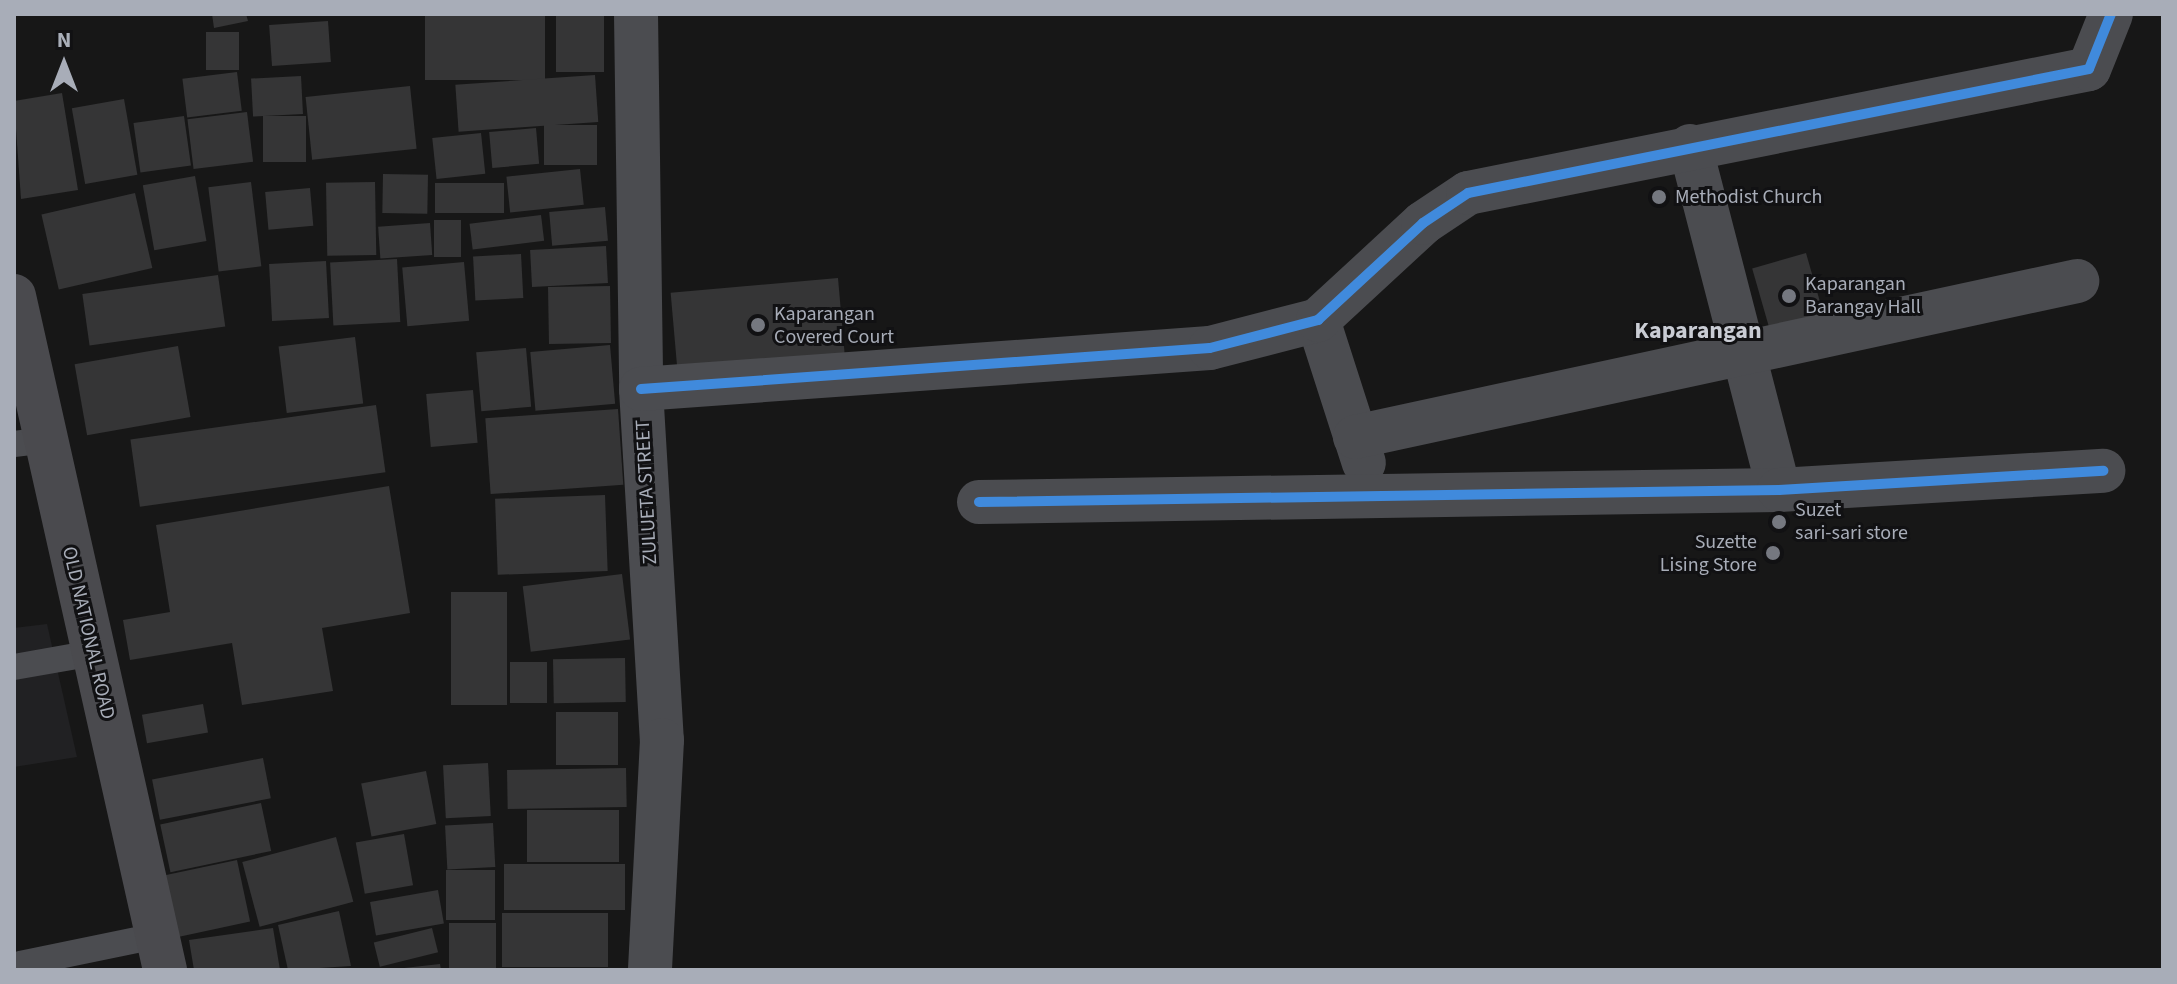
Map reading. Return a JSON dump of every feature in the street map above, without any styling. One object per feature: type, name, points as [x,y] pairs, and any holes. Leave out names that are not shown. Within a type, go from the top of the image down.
[{"type":"main road","name":"OLD NATIONAL ROAD","points":[[14,296],[29,442],[93,653],[161,953]]},
{"type":"street","name":"ZULUETA STREET","points":[[636,14],[641,389],[662,740],[650,970]]},
{"type":"street","points":[[641,389],[1210,348],[1318,320],[1423,223],[1468,193],[1690,146],[2089,69],[2111,14]]},
{"type":"street","points":[[1690,146],[1748,357],[1779,490]]},
{"type":"street","points":[[1355,437],[1748,357],[2077,281]]},
{"type":"street","points":[[1318,320],[1374,496]]},
{"type":"street","points":[[979,502],[1779,490],[2103,471]]},
{"type":"lane","points":[[14,667],[93,653]]},
{"type":"lane","points":[[20,964],[161,953]]},
{"type":"shaded area","points":[[47,624],[77,757],[14,767],[14,628]]},
{"type":"building","points":[[212,14],[246,14],[248,21],[214,28]]},
{"type":"building","points":[[425,14],[545,14],[545,80],[425,80]]},
{"type":"building","points":[[556,14],[604,14],[604,72],[556,72]]},
{"type":"building","points":[[328,21],[331,62],[272,66],[269,25]]},
{"type":"building","points":[[206,32],[239,32],[239,70],[206,70]]},
{"type":"building","points":[[237,72],[242,111],[187,117],[182,79]]},
{"type":"building","points":[[595,75],[598,122],[459,132],[455,85]]},
{"type":"building","points":[[301,76],[303,114],[253,117],[251,79]]},
{"type":"building","points":[[410,86],[417,149],[312,160],[306,97]]},
{"type":"building","points":[[62,93],[78,190],[21,199],[14,101]]},
{"type":"building","points":[[124,99],[137,175],[85,184],[72,108]]},
{"type":"building","points":[[247,112],[253,162],[194,169],[187,119]]},
{"type":"building","points":[[184,116],[191,166],[140,173],[133,123]]},
{"type":"building","points":[[263,116],[306,116],[306,162],[263,162]]},
{"type":"building","points":[[544,125],[597,125],[597,165],[544,165]]},
{"type":"building","points":[[536,128],[539,164],[492,168],[489,132]]},
{"type":"building","points":[[481,133],[485,174],[437,179],[432,138]]},
{"type":"building","points":[[580,169],[584,205],[510,213],[506,177]]},
{"type":"building","points":[[383,174],[428,175],[427,214],[382,213]]},
{"type":"building","points":[[195,176],[206,241],[154,250],[143,185]]},
{"type":"building","points":[[251,182],[261,266],[219,272],[208,187]]},
{"type":"building","points":[[375,182],[376,255],[327,256],[326,183]]},
{"type":"building","points":[[435,183],[504,183],[504,213],[435,213]]},
{"type":"building","points":[[310,188],[313,226],[268,230],[265,192]]},
{"type":"building","points":[[135,193],[152,268],[59,290],[41,215]]},
{"type":"building","points":[[605,207],[608,241],[552,246],[549,212]]},
{"type":"building","points":[[541,215],[544,241],[473,250],[470,224]]},
{"type":"building","points":[[434,220],[461,220],[461,257],[434,257]]},
{"type":"building","points":[[430,223],[432,255],[380,259],[378,227]]},
{"type":"building","points":[[606,246],[608,283],[532,287],[530,250]]},
{"type":"building","name":"Kaparangan Barangay Hall","points":[[1806,253],[1826,323],[1772,339],[1752,268]]},
{"type":"building","points":[[521,254],[523,298],[475,300],[473,257]]},
{"type":"building","points":[[397,259],[400,322],[333,325],[330,263]]},
{"type":"building","points":[[326,261],[329,318],[272,321],[269,264]]},
{"type":"building","points":[[464,262],[469,321],[407,326],[402,267]]},
{"type":"building","points":[[218,275],[225,326],[90,346],[82,294]]},
{"type":"building","name":"Kaparangan Covered Court","points":[[838,278],[845,355],[677,369],[671,293]]},
{"type":"building","points":[[610,286],[611,343],[549,344],[548,287]]},
{"type":"building","points":[[355,337],[363,404],[287,413],[279,346]]},
{"type":"building","points":[[610,345],[615,404],[535,411],[530,352]]},
{"type":"building","points":[[178,346],[191,417],[87,435],[75,364]]},
{"type":"building","points":[[526,348],[531,407],[481,411],[476,352]]},
{"type":"building","points":[[473,390],[478,443],[431,447],[426,394]]},
{"type":"building","points":[[376,405],[385,472],[140,507],[130,440]]},
{"type":"building","points":[[618,409],[623,485],[491,494],[485,418]]},
{"type":"building","points":[[389,486],[410,613],[322,628],[333,691],[242,705],[232,643],[130,660],[123,620],[170,612],[156,525]]},
{"type":"building","points":[[605,495],[608,571],[498,575],[495,499]]},
{"type":"building","points":[[622,574],[630,640],[531,652],[523,586]]},
{"type":"building","points":[[451,592],[507,592],[507,705],[451,705]]},
{"type":"building","points":[[625,658],[626,702],[554,703],[553,659]]},
{"type":"building","points":[[510,662],[547,662],[547,703],[510,703]]},
{"type":"building","points":[[203,704],[208,733],[147,743],[142,715]]},
{"type":"building","points":[[556,712],[618,712],[618,765],[556,765]]},
{"type":"building","points":[[263,758],[271,798],[160,820],[152,780]]},
{"type":"building","points":[[488,763],[491,816],[446,818],[443,765]]},
{"type":"building","points":[[626,768],[627,807],[508,809],[507,770]]},
{"type":"building","points":[[426,771],[436,824],[372,837],[361,784]]},
{"type":"building","points":[[261,803],[271,851],[170,872],[160,824]]},
{"type":"building","points":[[527,810],[619,810],[619,862],[527,862]]},
{"type":"building","points":[[493,823],[495,867],[447,869],[445,826]]},
{"type":"building","points":[[404,834],[413,885],[365,894],[356,843]]},
{"type":"building","points":[[336,837],[353,902],[260,927],[242,862]]},
{"type":"building","points":[[237,860],[250,922],[176,937],[163,876]]},
{"type":"building","points":[[504,864],[625,864],[625,910],[504,910]]},
{"type":"building","points":[[446,870],[495,870],[495,920],[446,920]]},
{"type":"building","points":[[438,890],[444,923],[376,935],[370,902]]},
{"type":"building","points":[[339,911],[351,966],[288,970],[278,925]]},
{"type":"building","points":[[502,913],[608,913],[608,967],[502,967]]},
{"type":"building","points":[[449,923],[496,923],[496,968],[449,968]]},
{"type":"building","points":[[273,928],[280,970],[194,970],[189,940]]},
{"type":"building","points":[[432,928],[438,952],[380,967],[374,943]]},
{"type":"building","points":[[440,964],[441,970],[404,970],[404,968]]},
{"type":"cycle path","points":[[641,389],[1210,348],[1318,320],[1423,223],[1468,193],[2089,69],[2111,14]]},
{"type":"cycle path","points":[[979,502],[1779,490],[2103,471]]},
{"type":"place","name":"Methodist Church","points":[[1659,197]]},
{"type":"place","name":"Kaparangan Barangay Hall","points":[[1789,296]]},
{"type":"place","name":"Kaparangan Covered Court","points":[[758,325]]},
{"type":"place","name":"Suzet sari-sari store","points":[[1779,522]]},
{"type":"place","name":"Suzette Lising Store","points":[[1773,553]]},
{"type":"district","name":"Kaparangan","points":[[1698,331]]}]
